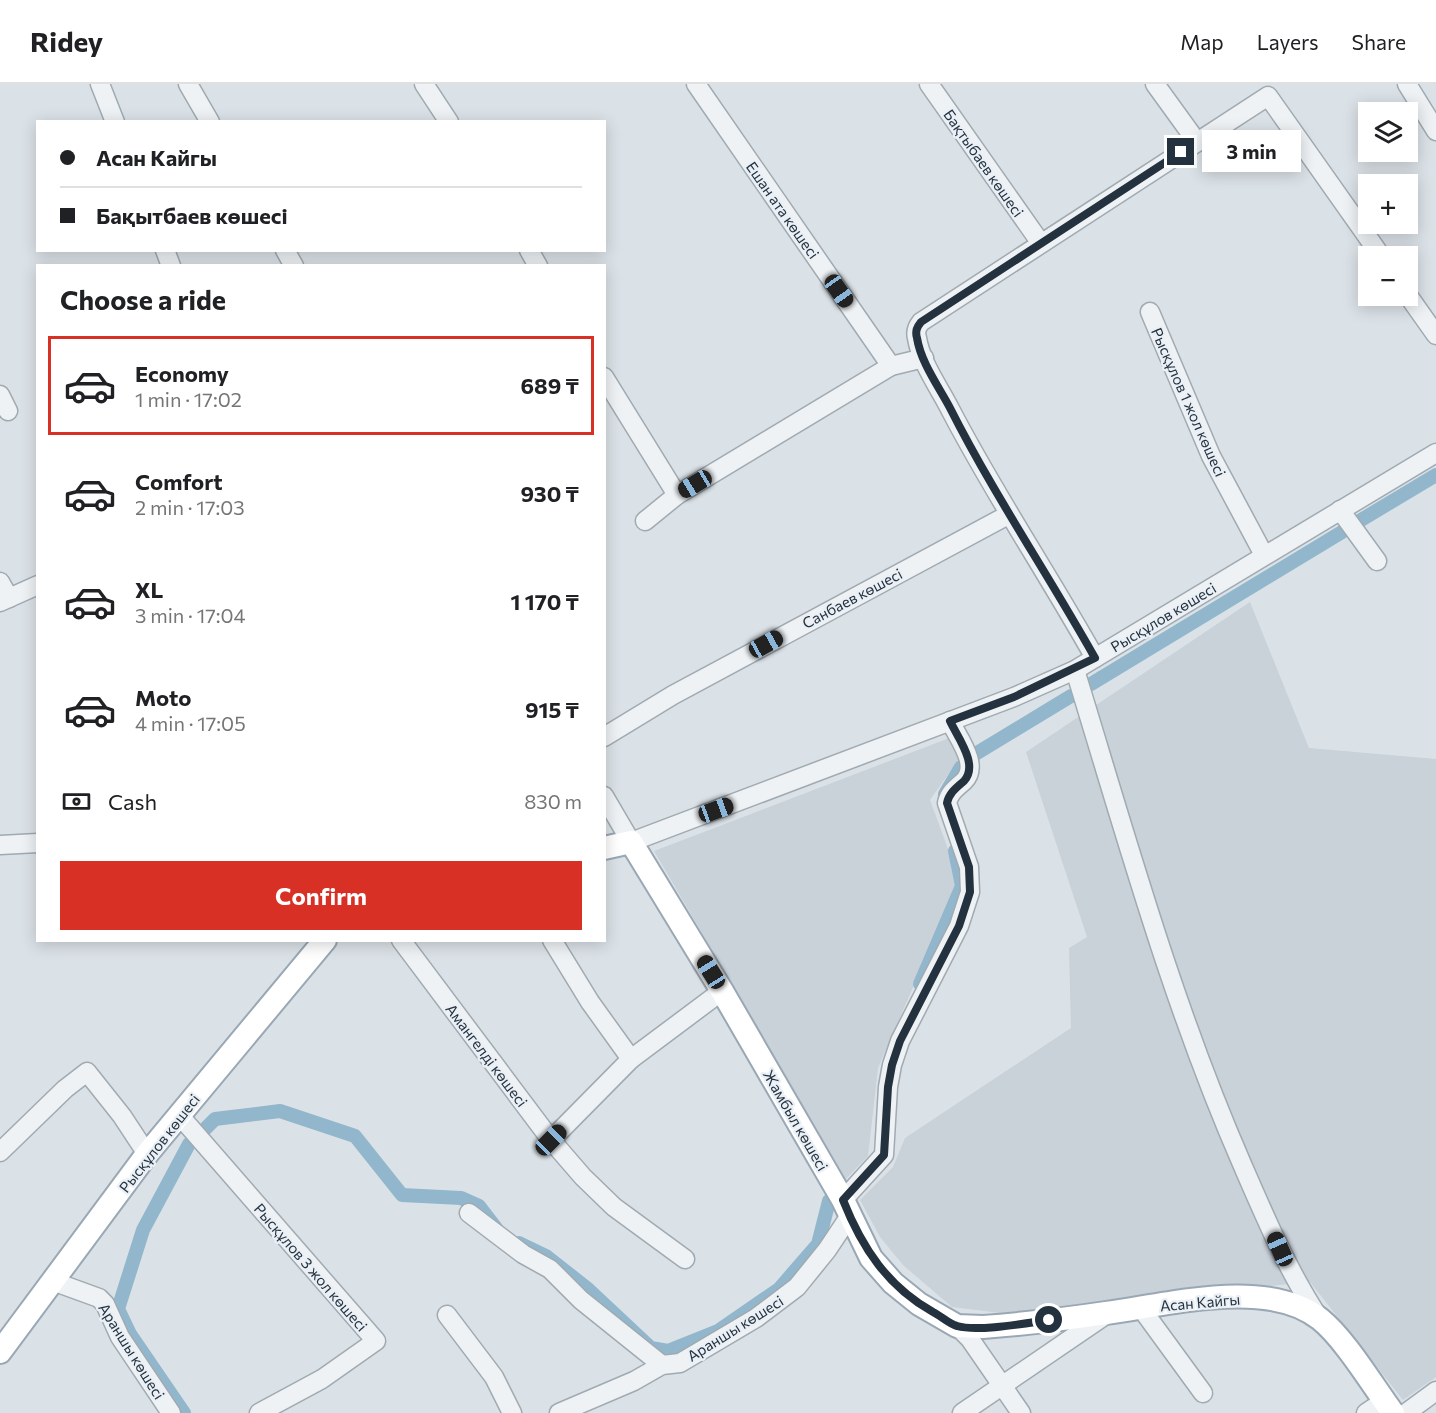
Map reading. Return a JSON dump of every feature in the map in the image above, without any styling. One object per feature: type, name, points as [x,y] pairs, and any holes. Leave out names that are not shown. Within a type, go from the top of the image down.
[{"type":"main road","name":"Рысқұлов көшесі","points":[[606,848],[631,842]]},
{"type":"main road","name":"Жамбыл көшесі","points":[[631,842],[722,991],[880,1270],[919,1304],[957,1326]]},
{"type":"main road","name":"Рысқұлов көшесі","points":[[0,1352],[55,1282],[147,1154],[323,942]]},
{"type":"main road","name":"Асан Кайгы","points":[[957,1326],[1010,1325],[1203,1299],[1254,1298],[1283,1302],[1320,1319],[1334,1332],[1381,1409]]},
{"type":"street","points":[[100,84],[115,120]]},
{"type":"street","points":[[188,84],[209,120]]},
{"type":"street","points":[[424,84],[448,120]]},
{"type":"street","name":"Ешан ата көшесі","points":[[696,84],[891,366]]},
{"type":"street","name":"Бақтыбаев көшесі","points":[[929,84],[1040,242]]},
{"type":"street","points":[[1155,84],[1197,142]]},
{"type":"street","points":[[1407,84],[1436,131]]},
{"type":"street","points":[[1095,658],[1062,599],[1008,515],[924,358],[916,338],[916,328],[921,322],[1040,242],[1268,96],[1374,246]]},
{"type":"street","points":[[1415,306],[1436,335]]},
{"type":"street","name":"Рысқұлов 1 жол көшесі","points":[[1150,312],[1210,456],[1264,555]]},
{"type":"street","points":[[645,521],[677,495],[891,366],[924,358]]},
{"type":"street","points":[[606,380],[677,495]]},
{"type":"street","name":"Рысқұлов көшесі","points":[[631,842],[950,721],[1075,670],[1436,453]]},
{"type":"street","points":[[1340,510],[1377,561]]},
{"type":"street","name":"Санбаев көшесі","points":[[606,736],[673,695],[1008,515]]},
{"type":"street","points":[[0,582],[5,600],[36,586]]},
{"type":"street","points":[[1075,670],[1119,822],[1198,1055],[1221,1114],[1289,1269],[1320,1319]]},
{"type":"street","name":"Араншы көшесі","points":[[559,1413],[634,1382],[662,1365],[680,1363],[783,1299],[809,1274],[845,1206],[884,1155],[888,1087],[892,1065],[900,1041],[959,926],[970,892],[969,867],[947,803],[948,797],[970,773],[970,763],[950,721]]},
{"type":"street","name":"Жамбыл көшесі","points":[[606,799],[631,842]]},
{"type":"street","points":[[0,845],[36,843]]},
{"type":"street","name":"Амангелді көшесі","points":[[402,942],[551,1140],[614,1207],[685,1259]]},
{"type":"street","points":[[553,942],[590,1002],[631,1059]]},
{"type":"street","points":[[551,1140],[631,1059],[722,991]]},
{"type":"street","points":[[0,1152],[65,1089],[87,1072],[122,1116],[147,1154]]},
{"type":"street","name":"Рысқұлов 3 жол көшесі","points":[[180,1116],[376,1341],[322,1378],[259,1413]]},
{"type":"street","points":[[469,1213],[523,1254],[550,1269],[581,1300],[662,1365]]},
{"type":"street","name":"Араншы көшесі","points":[[55,1282],[99,1298],[105,1304],[120,1337],[171,1413]]},
{"type":"street","points":[[1141,1308],[1203,1393]]},
{"type":"street","points":[[963,1413],[1108,1313]]},
{"type":"street","points":[[447,1315],[494,1377],[512,1413]]},
{"type":"street","name":"Жамбыл көшесі","points":[[957,1326],[1002,1384],[1021,1413]]},
{"type":"street","points":[[1406,1413],[1436,1391]]},
{"type":"shaded area","points":[[1250,602],[1309,748],[1436,759],[1436,1377],[1403,1400],[1310,1282],[1000,1313],[952,1307],[903,1265],[880,1237],[860,1200],[893,1167],[905,1138],[1071,1028],[1069,948],[1087,937],[1026,752]]},
{"type":"shaded area","points":[[952,737],[959,759],[930,800],[958,876],[953,895],[878,1068],[868,1156],[846,1179],[654,851]]},
{"type":"waterway","points":[[1361,520],[1436,475]]},
{"type":"waterway","points":[[1091,684],[1342,532]]},
{"type":"waterway","points":[[977,753],[1071,696]]},
{"type":"waterway","points":[[945,794],[961,767]]},
{"type":"waterway","points":[[920,984],[962,886],[955,851]]},
{"type":"waterway","points":[[205,1129],[215,1119],[280,1111],[355,1136],[402,1195],[461,1198],[479,1206],[496,1228]]},
{"type":"waterway","points":[[184,1413],[130,1334],[118,1309],[143,1230],[189,1144]]},
{"type":"waterway","points":[[519,1243],[546,1256],[588,1289],[651,1348],[668,1351],[718,1331],[779,1289],[818,1244],[829,1201],[842,1189]]},
{"type":"route","points":[[1049,1320],[983,1327],[957,1326],[919,1304],[880,1270],[871,1258],[849,1217],[843,1200],[884,1155],[888,1123],[888,1087],[892,1065],[900,1041],[959,926],[970,892],[969,867],[950,819],[947,803],[948,797],[970,773],[970,763],[950,721],[1014,697],[1075,670],[1095,658],[1062,599],[981,469],[924,358],[916,338],[916,328],[921,322],[1040,242],[1181,152]]}]
